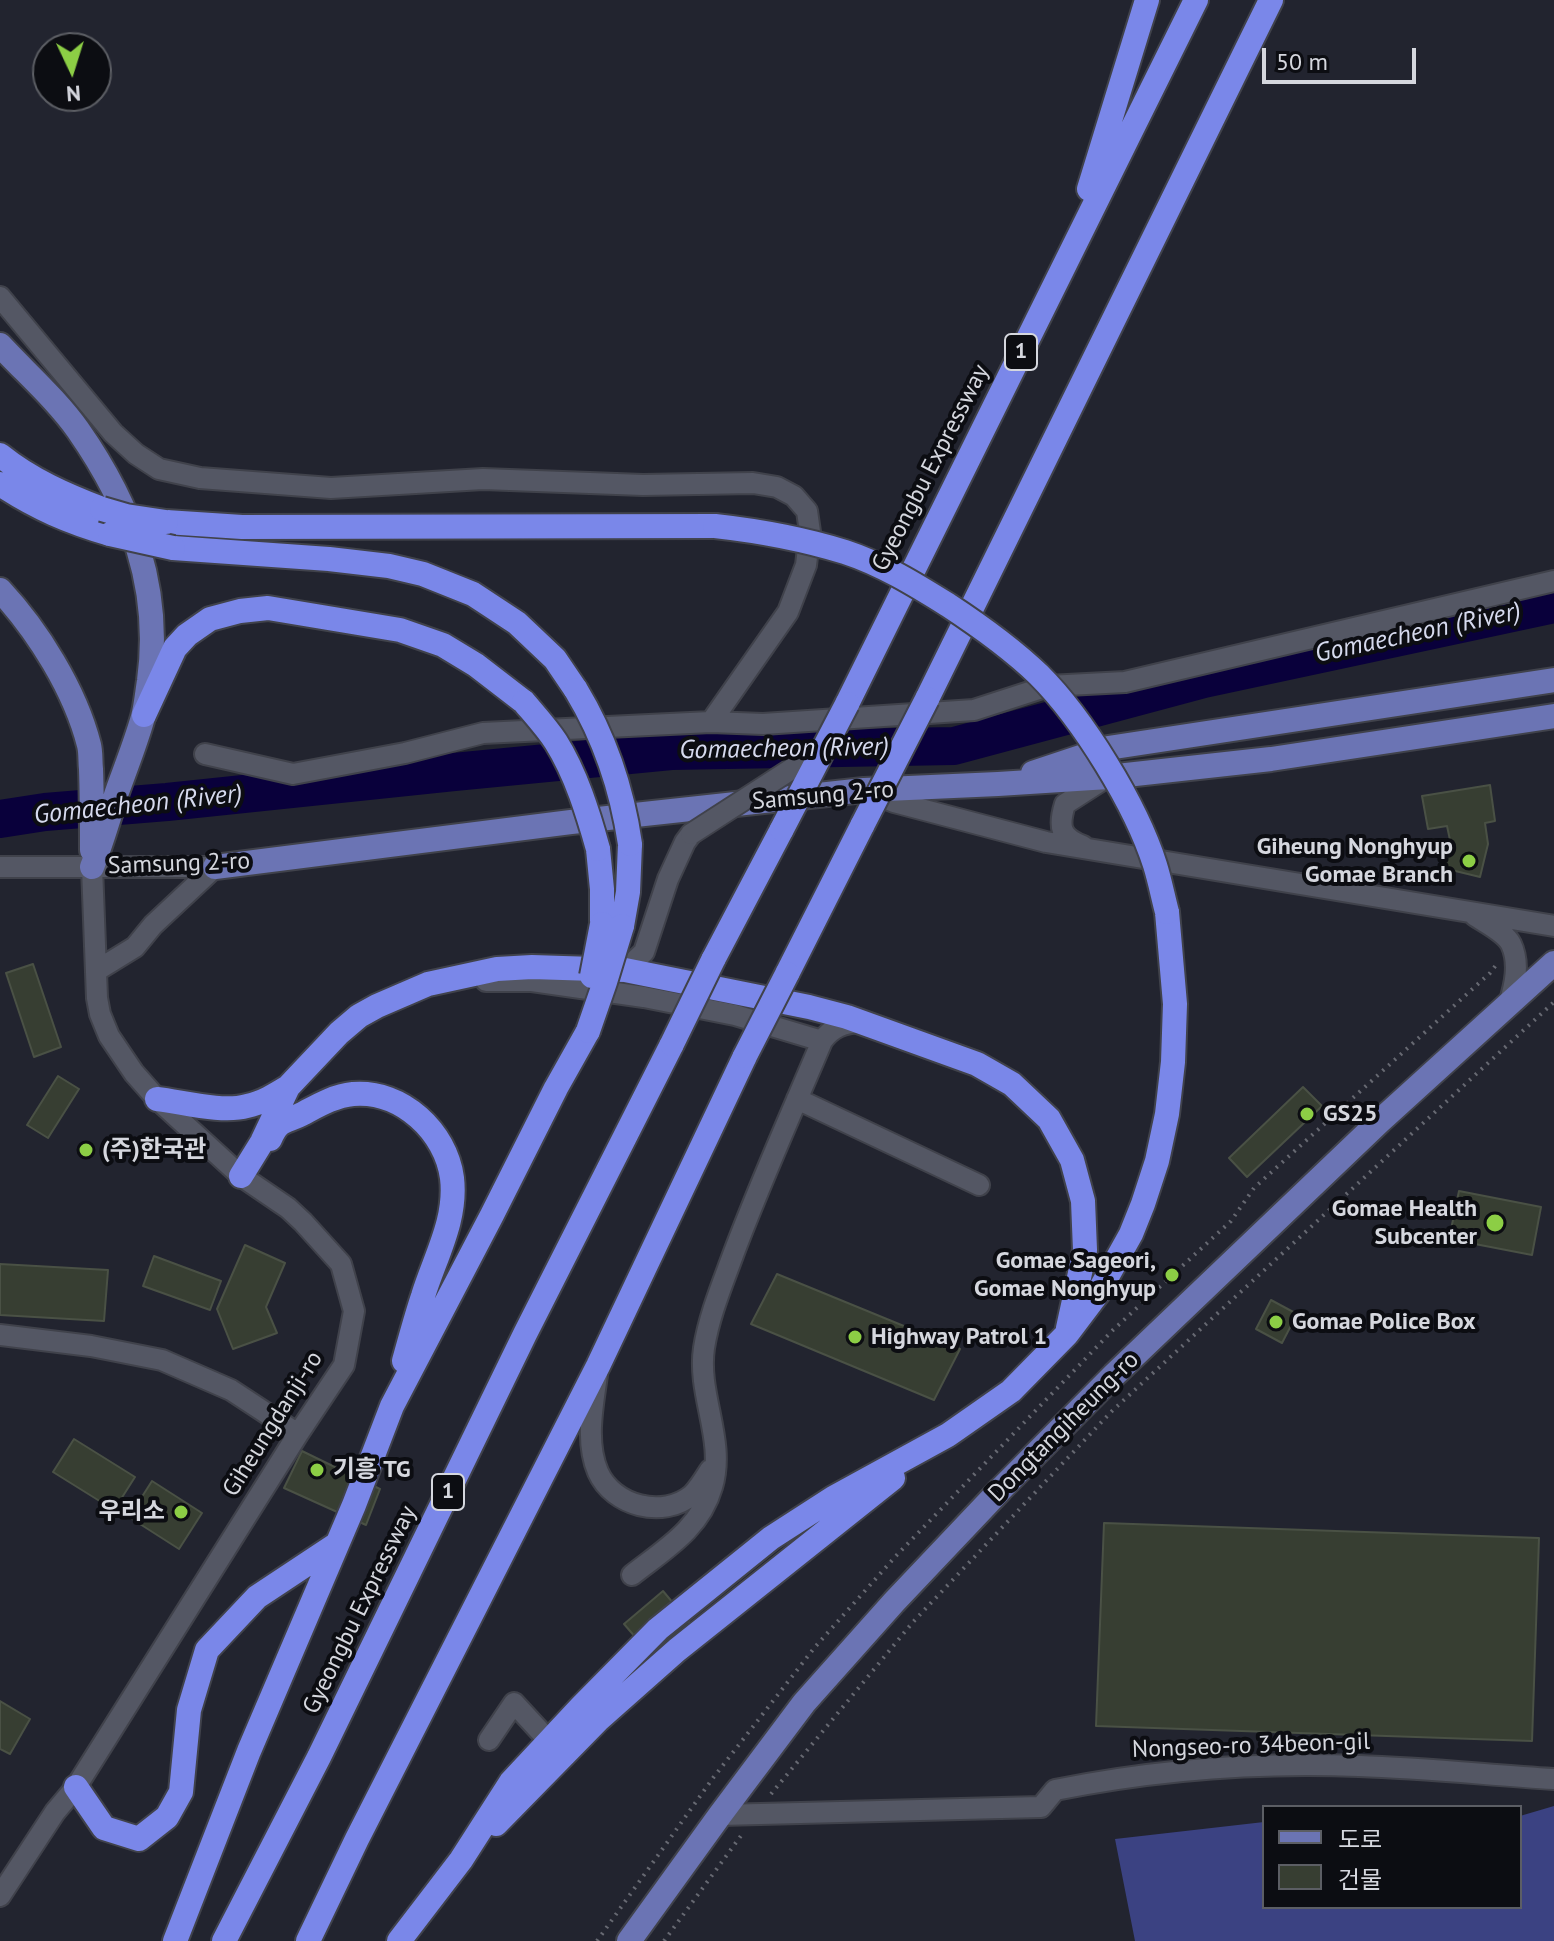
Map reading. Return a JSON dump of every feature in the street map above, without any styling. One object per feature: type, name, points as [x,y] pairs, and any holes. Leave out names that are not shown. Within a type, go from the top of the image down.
[{"type":"highway","points":[[1068,256],[1147,0]]},
{"type":"highway","name":"Gyeongbu Expressway","points":[[224,1941],[319,1757],[525,1334],[713,960],[847,704],[1196,0]]},
{"type":"highway","points":[[308,1941],[598,1366],[745,1056],[927,699],[1271,0]]},
{"type":"highway","points":[[0,455],[38,481],[64,494],[126,516],[166,522],[242,527],[715,526],[800,539],[849,553],[892,572],[994,635],[1040,676],[1079,723],[1121,789],[1155,865],[1167,912],[1175,1004],[1167,1114],[1157,1161],[1131,1234],[1098,1293],[1067,1334],[1011,1391],[948,1435],[677,1650],[598,1720],[461,1860]]},
{"type":"highway","points":[[0,484],[71,523],[110,534],[173,548],[389,566],[423,574],[473,594],[517,623],[555,659],[576,690],[599,730],[611,762],[630,844],[628,892],[612,925],[582,1030],[492,1215],[392,1406],[249,1751],[175,1941]]},
{"type":"highway","points":[[144,715],[175,648],[210,619],[240,611],[268,608],[400,630],[443,645],[476,665],[524,702],[557,744],[589,818],[612,925]]},
{"type":"highway","points":[[157,1099],[231,1108],[261,1102],[288,1087],[359,1016],[428,984],[497,969],[625,970],[813,1008],[977,1064],[1012,1084],[1049,1119],[1072,1160],[1083,1201],[1085,1250],[1067,1334]]},
{"type":"highway","points":[[241,1176],[262,1142],[288,1087]]},
{"type":"highway","points":[[241,1176],[255,1162],[277,1124],[334,1098],[355,1094],[377,1096],[405,1108],[429,1126],[440,1141],[447,1156],[453,1192],[451,1211],[443,1244],[423,1295],[392,1406]]},
{"type":"highway","points":[[399,1941],[461,1860],[511,1782],[658,1629],[771,1538],[833,1498],[948,1435]]},
{"type":"highway","points":[[76,1787],[104,1828],[139,1839],[167,1817],[181,1792],[189,1710],[207,1650],[257,1597],[337,1544]]},
{"type":"main road","points":[[0,345],[77,429],[106,474],[131,527],[150,593],[152,645],[144,715],[133,746],[104,796],[92,867]]},
{"type":"main road","points":[[0,590],[18,609],[43,646],[77,712],[104,796]]},
{"type":"main road","points":[[998,784],[1108,748],[1554,680]]},
{"type":"main road","name":"Samsung 2-ro","points":[[215,867],[571,822],[864,790],[1108,777],[1271,759],[1554,716]]},
{"type":"main road","points":[[89,746],[96,752],[113,756],[133,746]]},
{"type":"main road","name":"Dongtangiheung-ro","points":[[629,1941],[804,1703],[894,1602],[1114,1375],[1358,1142],[1554,963]]},
{"type":"street","points":[[0,297],[113,433],[159,469],[200,478],[331,488],[483,479],[643,485],[753,483],[777,487],[794,496],[807,511],[810,532],[806,565],[788,612],[711,722]]},
{"type":"street","points":[[205,754],[293,774],[405,753],[483,733],[711,722],[763,724],[974,710],[1048,686],[1125,682],[1554,581]]},
{"type":"street","points":[[625,970],[644,952],[668,879],[691,834],[824,748]]},
{"type":"street","points":[[1094,851],[1071,841],[1062,831],[1061,818],[1065,804],[1108,777]]},
{"type":"street","points":[[864,790],[894,802],[1046,842],[1554,926]]},
{"type":"street","name":"Samsung 2-ro","points":[[0,867],[215,867]]},
{"type":"street","name":"Giheungdanji-ro","points":[[0,1896],[55,1812],[76,1787],[344,1365],[354,1311],[341,1264],[295,1215],[241,1176],[157,1099],[134,1073],[109,1036],[97,998],[92,867]]},
{"type":"street","points":[[96,971],[135,947],[153,925],[215,867]]},
{"type":"street","points":[[1471,913],[1510,943],[1515,964],[1515,984],[1509,1004]]},
{"type":"street","points":[[277,1124],[295,1093],[338,1046],[377,1017],[429,993],[476,981],[532,981],[644,997],[735,1015],[822,1041]]},
{"type":"street","points":[[813,1008],[820,1020],[822,1041]]},
{"type":"street","points":[[632,1575],[684,1534],[699,1517],[712,1487],[717,1460],[705,1388],[703,1351],[710,1319],[762,1180],[822,1041],[838,1026],[860,1022]]},
{"type":"street","points":[[797,1099],[979,1185]]},
{"type":"street","points":[[0,1335],[91,1346],[162,1360],[231,1390],[298,1434]]},
{"type":"street","points":[[598,1366],[591,1421],[593,1451],[598,1472],[612,1492],[627,1501],[658,1508],[673,1506],[691,1495],[717,1460]]},
{"type":"street","points":[[489,1740],[514,1703],[549,1741]]},
{"type":"street","name":"Nongseo-ro 34beon-gil","points":[[720,1815],[1041,1807],[1055,1790],[1168,1771],[1356,1765],[1554,1779]]},
{"type":"path","points":[[664,1941],[773,1792],[913,1622],[1112,1411],[1554,1002]]},
{"type":"shaded area","points":[[1554,1806],[1554,1941],[1135,1941],[1115,1839],[1262,1822],[1262,1909],[1522,1909],[1522,1815]]},
{"type":"building","points":[[1490,785],[1495,821],[1485,823],[1488,844],[1480,877],[1443,868],[1450,840],[1447,826],[1428,829],[1422,796]]},
{"type":"building","points":[[33,964],[61,1047],[34,1057],[6,973]]},
{"type":"building","points":[[58,1076],[79,1089],[48,1138],[27,1125]]},
{"type":"building","points":[[1303,1087],[1322,1106],[1247,1177],[1229,1158]]},
{"type":"building","name":"Gomae Health Subcenter","points":[[1459,1191],[1541,1207],[1532,1255],[1449,1239]]},
{"type":"building","points":[[245,1245],[285,1263],[266,1307],[277,1333],[233,1349],[217,1309]]},
{"type":"building","points":[[154,1256],[221,1281],[210,1310],[143,1286]]},
{"type":"building","points":[[0,1264],[108,1270],[104,1321],[0,1315]]},
{"type":"building","name":"Highway Patrol 1","points":[[777,1274],[960,1349],[934,1400],[751,1324]]},
{"type":"building","name":"Gomae Police Box","points":[[1271,1300],[1297,1314],[1282,1343],[1256,1329]]},
{"type":"building","points":[[74,1439],[135,1477],[114,1510],[53,1472]]},
{"type":"building","name":"기흥 TG","points":[[302,1451],[380,1489],[366,1525],[284,1488]]},
{"type":"building","points":[[152,1481],[202,1513],[179,1549],[129,1517]]},
{"type":"building","points":[[1104,1523],[1539,1538],[1532,1741],[1096,1726]]},
{"type":"building","points":[[663,1591],[694,1628],[655,1660],[624,1624]]},
{"type":"building","points":[[0,1701],[30,1719],[10,1754],[0,1749]]},
{"type":"waterway","name":"Gomaecheon (River)","points":[[0,819],[45,812],[671,751],[954,746],[1204,679],[1554,604]]},
{"type":"place","name":"Giheung Nonghyup Gomae Branch","points":[[1469,861]]},
{"type":"place","name":"GS25","points":[[1307,1114]]},
{"type":"place","name":"(주)한국관","points":[[86,1150]]},
{"type":"place","name":"Gomae Health Subcenter","points":[[1495,1223]]},
{"type":"place","name":"Gomae Sageori, Gomae Nonghyup","points":[[1172,1275]]},
{"type":"place","name":"Gomae Police Box","points":[[1276,1322]]},
{"type":"place","name":"Highway Patrol 1","points":[[855,1337]]},
{"type":"place","name":"기흥 TG","points":[[317,1470]]},
{"type":"place","name":"우리소","points":[[181,1512]]}]
